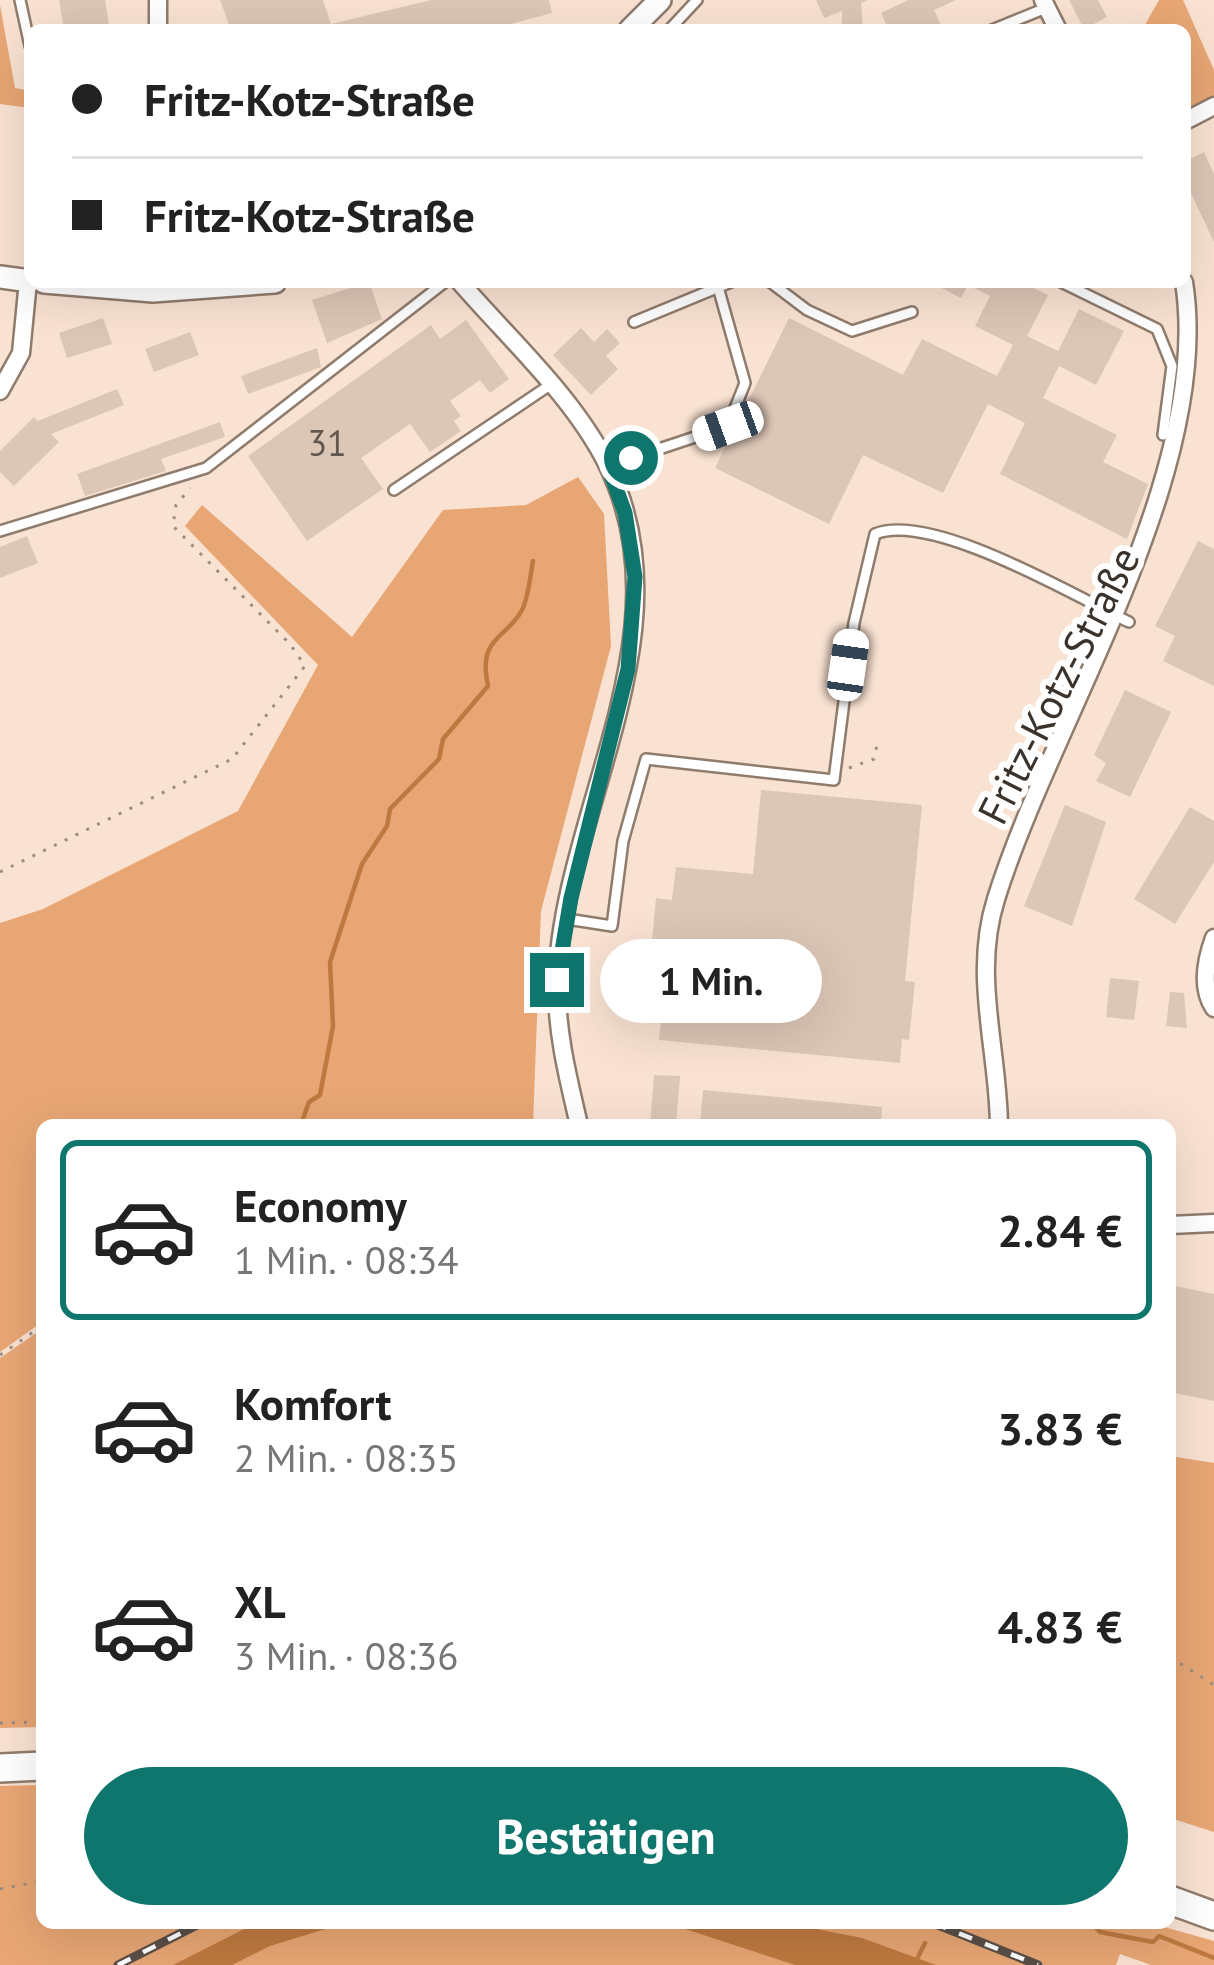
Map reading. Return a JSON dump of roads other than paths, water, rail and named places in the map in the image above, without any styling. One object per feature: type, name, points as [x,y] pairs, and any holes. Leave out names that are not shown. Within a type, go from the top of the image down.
[{"type":"main road","points":[[0,1752],[36,1751]]},
{"type":"main road","points":[[0,1768],[36,1766]]},
{"type":"main road","points":[[1176,1902],[1214,1916]]},
{"type":"street","points":[[636,24],[660,0]]},
{"type":"street","points":[[0,391],[21,353],[33,288]]},
{"type":"street","points":[[465,288],[550,385],[608,466],[625,513],[635,577],[628,669],[567,919],[557,980],[562,1049],[578,1119]]},
{"type":"street","points":[[1185,288],[1204,373]]},
{"type":"street","name":"Fritz-Kotz-Straße","points":[[998,1119],[985,998],[995,903],[1066,742],[1144,595]]},
{"type":"street","points":[[1214,938],[1205,961],[1208,1000],[1214,1008]]},
{"type":"street","points":[[1176,1225],[1214,1223]]},
{"type":"lane","points":[[674,24],[697,0]]},
{"type":"lane","points":[[1004,24],[1045,4]]},
{"type":"lane","points":[[0,531],[206,468],[437,288]]},
{"type":"lane","points":[[634,322],[716,288]]},
{"type":"lane","points":[[608,466],[728,426],[745,383],[718,288]]},
{"type":"lane","points":[[778,288],[807,310],[852,331],[911,312]]},
{"type":"lane","points":[[1073,288],[1157,329],[1172,366],[1162,435]]},
{"type":"lane","points":[[394,490],[550,385]]},
{"type":"lane","points":[[567,919],[612,926],[623,841],[646,759],[834,780],[854,623],[875,534],[900,528],[948,535],[1130,622]]},
{"type":"waterway","points":[[303,1119],[309,1102],[320,1095],[333,1026],[330,962],[362,864],[387,826],[390,809],[439,759],[443,739],[488,686],[490,648],[522,610],[533,561]]},
{"type":"waterway","points":[[1097,1929],[1153,1942],[1159,1936],[1214,1958]]},
{"type":"waterway","points":[[914,1965],[925,1943]]},
{"type":"railway","points":[[118,1965],[189,1929]]},
{"type":"railway","points":[[948,1929],[1038,1965]]}]
